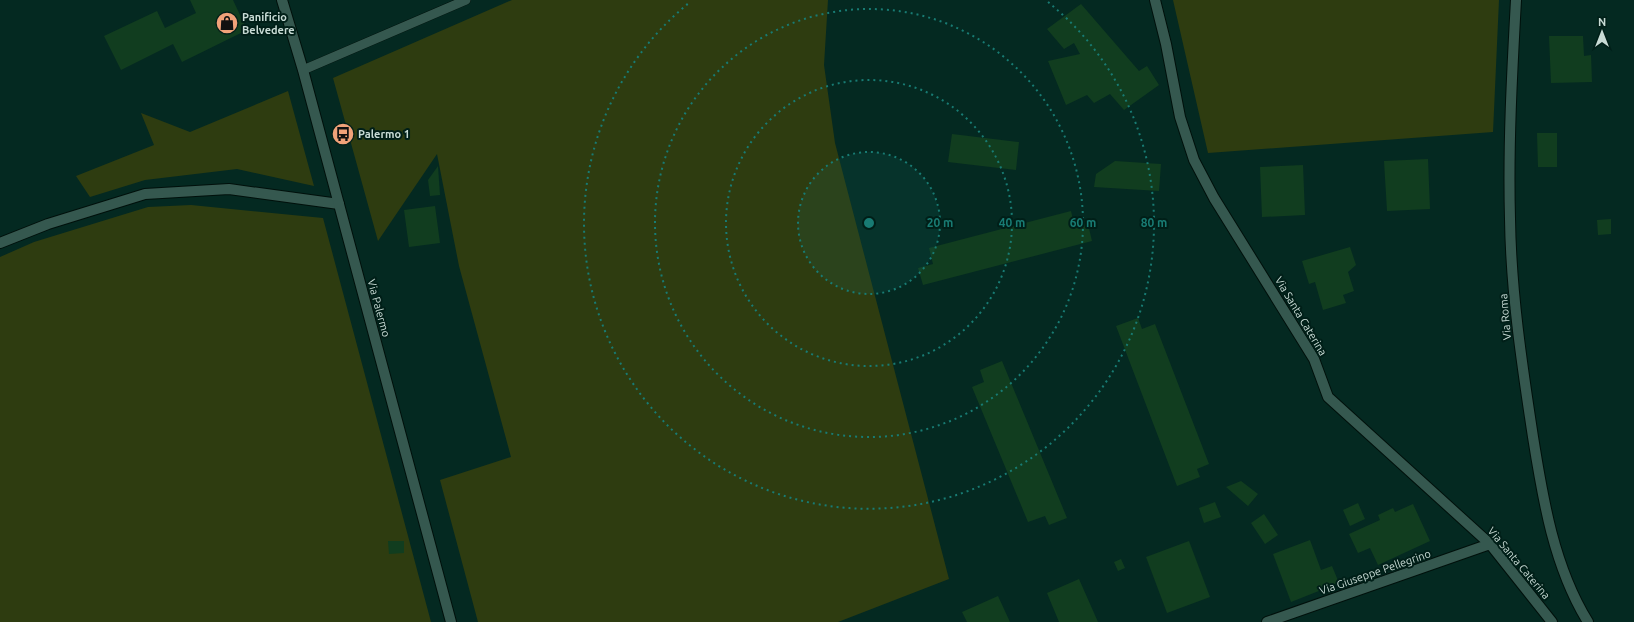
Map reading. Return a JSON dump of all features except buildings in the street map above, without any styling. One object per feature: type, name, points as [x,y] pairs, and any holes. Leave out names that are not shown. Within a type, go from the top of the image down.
[{"type":"street","name":"Via Palermo","points":[[282,0],[303,70],[451,622]]},
{"type":"street","name":"Via Santa Caterina","points":[[1155,0],[1166,44],[1180,117],[1194,160],[1214,198],[1314,359],[1328,397],[1490,544],[1552,622]]},
{"type":"street","name":"Via Roma","points":[[1516,0],[1509,151],[1510,221],[1522,364],[1540,484],[1552,535],[1568,580],[1588,622]]},
{"type":"street","points":[[0,243],[48,224],[145,194],[229,189],[339,204]]},
{"type":"street","name":"Via Giuseppe Pellegrino","points":[[1267,622],[1490,544]]},
{"type":"lane","points":[[303,70],[454,3],[466,0]]},
{"type":"green space","points":[[512,0],[828,0],[824,65],[835,143],[949,579],[838,622],[478,622],[440,480],[511,457],[459,266],[437,154],[378,241],[333,78]]},
{"type":"green space","points":[[1173,0],[1499,0],[1493,132],[1208,153]]},
{"type":"green space","points":[[288,91],[314,186],[237,169],[145,180],[90,197],[76,176],[154,145],[141,113],[190,132]]},
{"type":"green space","points":[[191,205],[323,218],[431,622],[0,622],[0,257],[34,242],[148,207]]},
{"type":"place","name":"Panificio Belvedere","points":[[227,23]]},
{"type":"place","name":"Palermo 1","points":[[343,134]]}]
